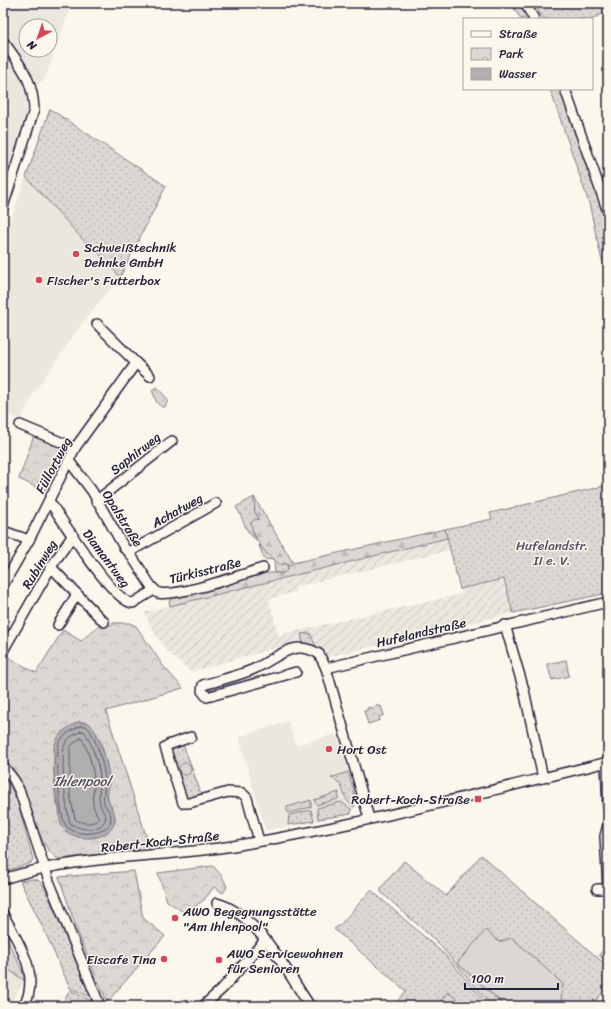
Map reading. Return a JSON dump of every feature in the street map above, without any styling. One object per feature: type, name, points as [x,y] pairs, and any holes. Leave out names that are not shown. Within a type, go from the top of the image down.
[{"type":"street","points":[[525,3],[533,18]]},
{"type":"street","points":[[3,41],[28,77],[34,97],[34,110],[3,207]]},
{"type":"street","points":[[565,90],[608,212]]},
{"type":"street","points":[[97,324],[150,376]]},
{"type":"street","name":"Füllortweg","points":[[3,585],[29,540],[75,448],[136,363]]},
{"type":"street","points":[[20,425],[75,448]]},
{"type":"street","name":"Saphirweg","points":[[96,501],[172,441]]},
{"type":"street","name":"Opalstraße","points":[[69,461],[92,491],[96,501],[125,549],[129,552],[154,590]]},
{"type":"street","name":"Diamantweg","points":[[49,501],[99,573],[126,602],[133,604],[138,602],[154,590]]},
{"type":"street","name":"Achatweg","points":[[129,552],[216,503]]},
{"type":"street","points":[[3,531],[29,540]]},
{"type":"street","name":"Rubinweg","points":[[4,649],[51,567],[72,535]]},
{"type":"street","points":[[51,567],[104,622]]},
{"type":"street","name":"Türkisstraße","points":[[154,590],[158,593],[170,593],[263,568]]},
{"type":"street","points":[[58,624],[77,594]]},
{"type":"street","name":"Hufelandstraße","points":[[326,668],[608,602]]},
{"type":"street","points":[[505,625],[524,690],[543,778]]},
{"type":"street","points":[[296,672],[207,697],[202,691],[203,685],[254,669],[285,651],[298,647],[311,649],[319,654],[326,668],[369,818]]},
{"type":"street","points":[[254,669],[258,682]]},
{"type":"street","points":[[191,737],[166,746],[165,749],[183,803],[188,804],[237,791],[245,795],[259,841]]},
{"type":"street","name":"Robert-Koch-Straße","points":[[3,879],[45,869],[102,860],[204,849],[259,841],[369,818],[607,763],[608,806]]},
{"type":"street","points":[[3,766],[14,780],[20,792],[45,869],[100,1006]]},
{"type":"street","points":[[597,889],[608,889],[606,836],[608,825]]},
{"type":"street","points":[[217,903],[247,921],[265,940],[278,955],[310,1006]]},
{"type":"street","points":[[3,914],[31,973],[30,991],[24,1006]]},
{"type":"street","points":[[203,1006],[222,989],[265,940]]},
{"type":"shaded area","points":[[3,3],[72,3],[58,42],[58,18],[18,18],[18,58],[52,58],[45,79],[26,92],[26,119],[4,178],[3,65],[9,60],[3,52]]},
{"type":"shaded area","points":[[26,177],[86,243],[88,241],[120,277],[86,318],[33,394],[21,419],[3,413],[3,229],[6,222],[9,224]]},
{"type":"shaded area","points":[[447,538],[450,550],[295,587],[296,592],[269,599],[278,635],[461,594],[460,589],[504,579],[513,613],[328,657],[303,642],[303,640],[191,672],[166,650],[152,629],[144,612]]},
{"type":"shaded area","points":[[288,721],[296,745],[335,734],[339,739],[356,799],[351,814],[269,830],[265,829],[239,737]]},
{"type":"shaded area","points":[[3,966],[25,981],[8,1006],[3,1006]]},
{"type":"green space","points":[[511,3],[522,3],[530,18],[520,18]]},
{"type":"green space","points":[[534,3],[608,3],[608,11],[593,18],[542,18]]},
{"type":"green space","points":[[550,90],[561,90],[605,214],[608,233],[608,273],[601,257],[589,203]]},
{"type":"green space","points":[[50,109],[166,186],[120,277],[88,241],[86,243],[26,177]]},
{"type":"green space","points":[[157,387],[168,400],[165,407],[162,407],[157,403],[152,390]]},
{"type":"green space","points":[[34,435],[58,445],[63,454],[44,491],[19,479]]},
{"type":"green space","name":"Hufelandstr. II e. V.","points":[[608,485],[608,593],[513,613],[504,579],[460,589],[445,529],[492,519],[490,513]]},
{"type":"green space","points":[[254,497],[255,513],[259,517],[252,532],[257,540],[249,533],[236,507]]},
{"type":"green space","points":[[254,497],[293,563],[445,529],[447,538],[170,606],[169,601],[179,594],[199,589],[218,589],[223,584],[265,573],[284,573],[288,569],[288,565],[285,563],[281,565],[270,557],[255,536],[251,523],[254,520],[259,519],[255,513]]},
{"type":"green space","points":[[259,545],[274,560],[264,559]]},
{"type":"green space","points":[[274,560],[288,565],[288,569],[284,573],[275,573]]},
{"type":"green space","points":[[113,623],[129,623],[136,626],[164,667],[183,688],[106,711],[150,848],[58,859],[51,853],[41,837],[22,784],[15,772],[3,758],[3,654],[36,673],[63,630],[81,641],[98,626],[106,627]],"holes":[[[78,722],[84,722],[98,736],[102,747],[109,779],[107,797],[108,803],[114,813],[115,822],[110,829],[102,835],[77,837],[59,809],[55,797],[54,748],[64,731]]]},
{"type":"green space","points":[[310,633],[316,647],[300,645],[303,642],[301,634]]},
{"type":"green space","points":[[566,660],[569,676],[552,680],[547,664]]},
{"type":"green space","points":[[377,705],[378,707],[381,706],[384,715],[379,717],[380,720],[368,724],[364,711],[371,707],[372,709]]},
{"type":"green space","points":[[183,744],[202,796],[186,801],[168,748]]},
{"type":"green space","points":[[185,763],[189,765],[191,769],[189,773],[185,775],[181,773],[179,769],[181,765]]},
{"type":"green space","points":[[348,772],[356,799],[354,807],[346,800],[340,784],[331,778]]},
{"type":"green space","points":[[3,774],[17,800],[33,859],[31,863],[3,872]]},
{"type":"green space","points":[[339,792],[338,799],[317,805],[314,800]]},
{"type":"green space","points":[[311,800],[311,807],[289,813],[287,811],[287,807]]},
{"type":"green space","points":[[341,802],[351,809],[351,814],[318,819],[317,808]]},
{"type":"green space","points":[[311,810],[314,821],[288,825],[289,815]]},
{"type":"green space","points":[[481,855],[608,967],[608,986],[591,1006],[568,1006],[561,1000],[563,984],[512,939],[499,942],[457,963],[501,1002],[497,1006],[492,1006],[437,942],[381,892],[381,888],[404,861],[446,896]]},
{"type":"green space","points":[[213,866],[222,876],[227,887],[223,893],[214,887],[204,900],[185,913],[167,901],[158,873]]},
{"type":"green space","points":[[134,871],[143,918],[165,936],[107,1002],[78,933],[59,877]]},
{"type":"green space","points":[[33,879],[38,880],[44,886],[91,997],[70,988],[20,881]]},
{"type":"green space","points":[[371,890],[445,955],[489,1006],[465,1006],[448,992],[436,1006],[394,1005],[406,991],[334,929],[340,925]]},
{"type":"green space","points":[[3,930],[25,977],[25,981],[3,966]]},
{"type":"green space","points":[[486,930],[499,942],[512,938],[563,984],[561,1000],[568,1006],[506,1006],[457,963]]},
{"type":"green space","points":[[603,950],[608,950],[608,963],[599,955]]},
{"type":"green space","points":[[70,990],[92,1001],[95,1006],[61,1006]]},
{"type":"green space","points":[[448,992],[459,1001],[455,1006],[436,1006]]},
{"type":"water","name":"Ihlenpool","points":[[78,722],[89,723],[99,741],[105,757],[108,773],[109,780],[107,796],[115,816],[112,827],[107,833],[92,838],[75,836],[68,833],[63,828],[60,822],[55,789],[54,745],[58,737],[67,728]]},
{"type":"place","name":"Schweißtechnik Dehnke GmbH","points":[[76,254]]},
{"type":"place","name":"Fischer's Futterbox","points":[[39,280]]},
{"type":"place","name":"Hort Ost","points":[[329,749]]},
{"type":"place","name":"Robert-Koch-Straße","points":[[478,799]]},
{"type":"place","name":"AWO Begegnungsstätte \"Am Ihlenpool\"","points":[[175,918]]},
{"type":"place","name":"Eiscafe Tina","points":[[164,959]]},
{"type":"place","name":"AWO Servicewohnen für Senioren","points":[[219,960]]}]
